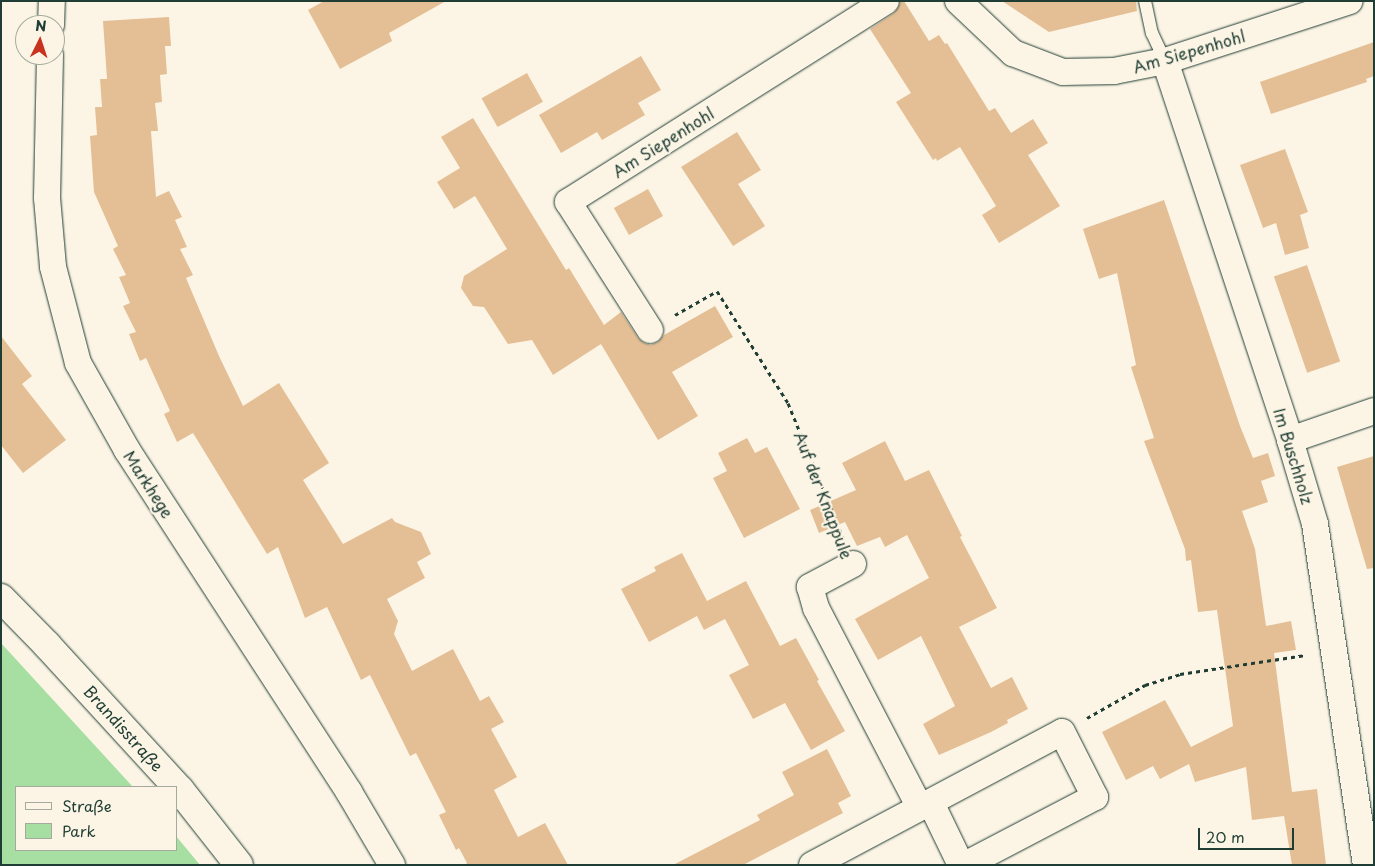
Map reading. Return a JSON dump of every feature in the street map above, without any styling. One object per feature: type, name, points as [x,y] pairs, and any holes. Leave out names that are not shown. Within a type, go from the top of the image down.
[{"type":"street","points":[[52,1],[52,15]]},
{"type":"street","name":"Am Siepenhohl","points":[[650,330],[568,202],[886,1]]},
{"type":"street","name":"Am Siepenhohl","points":[[958,1],[1013,53],[1062,72],[1114,71],[1165,61],[1350,1]]},
{"type":"street","name":"Im Buschholz","points":[[1165,61],[1290,440],[1315,524],[1334,651],[1365,792],[1366,865]]},
{"type":"street","name":"Markhege","points":[[50,65],[48,198],[53,267],[78,363],[127,450],[349,792],[392,865]]},
{"type":"street","points":[[1290,440],[1374,411]]},
{"type":"street","name":"Auf der Knappule","points":[[853,564],[810,588],[816,608],[961,865]]},
{"type":"street","name":"Brandisstraße","points":[[1,598],[176,786]]},
{"type":"street","points":[[812,865],[1062,732],[1095,797],[964,865]]},
{"type":"street","name":"Brandisstraße","points":[[178,788],[239,865]]},
{"type":"lane","points":[[1145,1],[1152,33],[1165,61]]},
{"type":"path","name":"Auf der Knappule","points":[[650,330],[717,291],[788,403],[853,564]]},
{"type":"path","points":[[1062,732],[1145,685],[1180,674],[1334,651]]},
{"type":"green space","points":[[1,643],[132,786],[15,786],[15,851],[178,851],[178,838],[200,865],[1,865]]},
{"type":"building","points":[[324,1],[446,1],[389,33],[392,41],[340,69],[308,10]]},
{"type":"building","points":[[901,1],[904,1],[929,41],[939,35],[945,44],[947,43],[989,111],[995,108],[1011,133],[1033,119],[1048,143],[1028,155],[1060,206],[999,243],[982,215],[996,206],[960,147],[937,161],[936,158],[933,160],[896,102],[911,93],[870,29],[894,13]]},
{"type":"building","points":[[1002,1],[1136,1],[1137,11],[1049,32]]},
{"type":"building","points":[[169,17],[171,46],[165,46],[167,74],[160,75],[162,102],[155,103],[158,131],[151,131],[156,197],[169,191],[182,217],[175,220],[187,247],[180,249],[193,275],[186,278],[219,356],[243,406],[279,383],[329,463],[303,480],[343,544],[392,518],[395,522],[421,532],[431,554],[417,562],[425,578],[387,599],[398,621],[394,634],[412,671],[453,649],[480,701],[489,696],[504,722],[491,729],[517,777],[494,790],[518,837],[545,823],[568,865],[465,865],[467,863],[459,848],[456,850],[439,815],[446,812],[416,753],[410,756],[370,675],[361,680],[327,607],[305,618],[278,547],[267,554],[193,433],[177,442],[164,414],[170,411],[146,358],[140,361],[129,334],[136,332],[123,306],[130,303],[119,277],[126,275],[113,249],[118,246],[94,192],[90,136],[97,135],[95,107],[102,107],[100,79],[107,79],[103,21]]},
{"type":"building","points":[[1374,42],[1374,76],[1366,79],[1367,82],[1271,114],[1260,82]]},
{"type":"building","points":[[641,56],[661,90],[638,103],[645,115],[602,140],[597,132],[561,153],[539,115]]},
{"type":"building","points":[[527,73],[543,102],[498,127],[482,98]]},
{"type":"building","points":[[473,118],[566,270],[569,268],[604,325],[621,312],[638,338],[644,343],[651,345],[658,342],[664,335],[715,306],[733,337],[672,372],[698,416],[658,440],[601,344],[553,375],[532,340],[508,344],[484,307],[473,306],[461,288],[464,276],[507,249],[475,196],[454,209],[437,182],[460,168],[441,137]]},
{"type":"building","points":[[737,132],[761,170],[738,184],[765,226],[733,246],[681,167]]},
{"type":"building","points":[[1285,149],[1308,212],[1300,215],[1309,248],[1285,255],[1276,223],[1263,228],[1240,165]]},
{"type":"building","points":[[648,189],[663,216],[629,235],[614,208]]},
{"type":"building","points":[[1164,200],[1240,426],[1253,458],[1268,453],[1275,476],[1261,481],[1268,502],[1242,511],[1255,549],[1266,626],[1291,621],[1296,650],[1274,653],[1292,792],[1317,789],[1326,865],[1292,865],[1284,816],[1252,820],[1246,767],[1195,782],[1189,764],[1160,779],[1153,766],[1126,780],[1102,732],[1165,700],[1191,747],[1233,726],[1217,610],[1198,612],[1191,560],[1186,561],[1185,549],[1144,441],[1154,438],[1131,367],[1136,365],[1117,273],[1099,279],[1083,229]]},
{"type":"building","points":[[1307,265],[1340,361],[1307,373],[1274,276]]},
{"type":"building","points":[[1,336],[32,376],[22,384],[66,440],[23,473],[1,445]]},
{"type":"building","points":[[747,438],[755,453],[767,447],[800,509],[744,538],[713,478],[727,471],[718,453]]},
{"type":"building","points":[[885,441],[905,481],[929,470],[962,536],[960,537],[997,608],[959,627],[991,688],[1012,677],[1028,709],[1007,720],[1008,723],[991,732],[939,755],[923,724],[955,706],[921,636],[878,660],[855,619],[929,578],[907,535],[885,547],[880,537],[857,546],[845,522],[819,533],[810,510],[856,490],[842,463]]},
{"type":"building","points":[[1374,456],[1374,568],[1367,569],[1337,467]]},
{"type":"building","points":[[682,553],[707,601],[746,581],[780,646],[796,638],[845,731],[811,750],[785,703],[753,719],[729,675],[749,665],[725,619],[704,630],[697,616],[649,642],[621,589],[656,571],[654,567]]},
{"type":"building","points":[[827,749],[851,796],[838,803],[843,813],[743,865],[673,865],[760,820],[757,815],[794,795],[782,772]]}]
